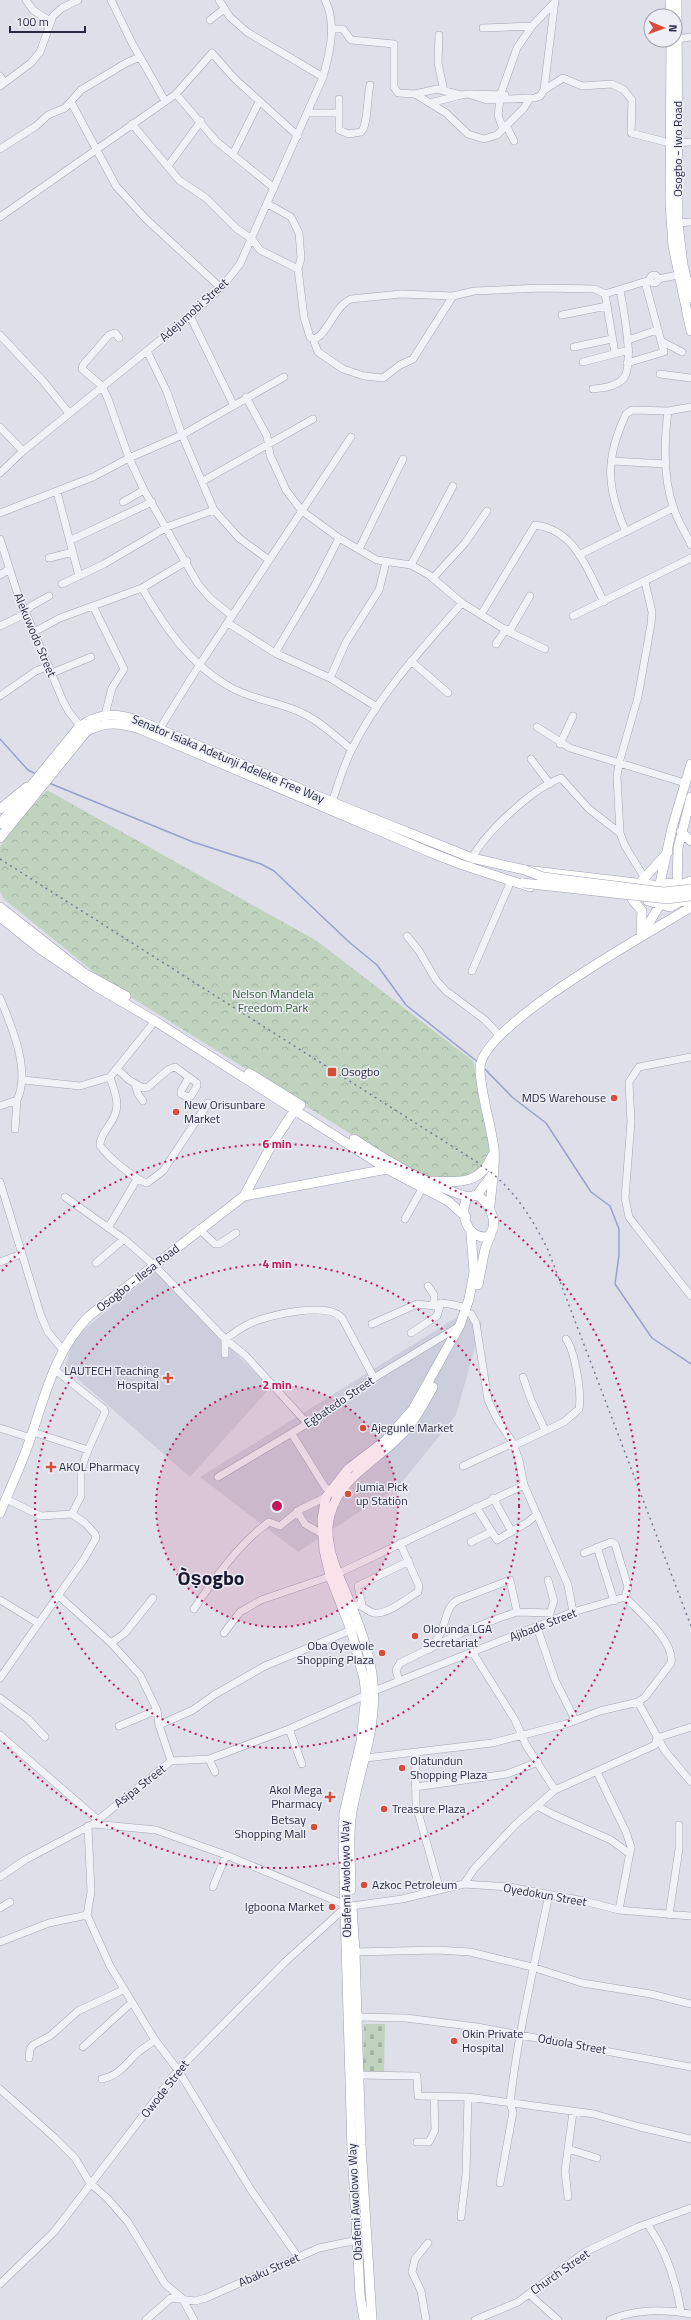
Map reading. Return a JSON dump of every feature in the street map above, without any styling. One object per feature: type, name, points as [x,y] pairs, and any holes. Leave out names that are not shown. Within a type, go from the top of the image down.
[{"type":"main road","name":"Osogbo - Iwo Road","points":[[674,48],[673,246],[685,274],[691,298]]},
{"type":"main road","name":"Osogbo - Iwo Road","points":[[674,166],[678,223],[691,331]]},
{"type":"main road","name":"Senator Isiaka Adetunji Adeleke Free Way","points":[[40,780],[91,719],[105,715],[126,716],[157,732],[331,812],[343,811]]},
{"type":"main road","name":"Senator Isiaka Adetunji Adeleke Free Way","points":[[83,729],[114,723],[125,724],[157,732],[332,802],[343,811]]},
{"type":"main road","points":[[678,915],[681,892],[677,886],[678,848],[687,802],[685,783],[691,764]]},
{"type":"main road","points":[[0,809],[16,794],[40,780]]},
{"type":"main road","points":[[0,824],[40,780]]},
{"type":"main road","points":[[0,838],[40,780]]},
{"type":"main road","points":[[661,903],[657,894],[661,886],[668,852],[687,802]]},
{"type":"main road","points":[[343,811],[361,814],[391,831],[472,858],[525,870],[643,882],[661,886],[669,883],[677,886],[691,880]]},
{"type":"main road","points":[[343,811],[391,831],[460,864],[511,881],[667,899],[691,896]]},
{"type":"main road","points":[[681,832],[691,841]]},
{"type":"main road","points":[[643,882],[668,852]]},
{"type":"main road","points":[[525,870],[543,878],[650,891],[664,892],[691,889]]},
{"type":"main road","points":[[637,900],[646,894],[643,882]]},
{"type":"main road","points":[[523,883],[539,889],[661,903],[670,907],[679,902],[691,906]]},
{"type":"main road","points":[[0,899],[39,932],[43,946]]},
{"type":"main road","points":[[637,900],[642,911],[641,936]]},
{"type":"main road","points":[[641,936],[661,903]]},
{"type":"main road","points":[[469,1311],[493,1222],[490,1206],[494,1151],[481,1064],[499,1035],[524,1013],[641,936],[691,906]]},
{"type":"main road","points":[[0,907],[43,946],[96,986],[394,1165],[448,1201],[466,1217]]},
{"type":"main road","points":[[0,917],[84,973],[134,1000],[298,1107],[387,1169],[424,1184],[468,1197],[477,1195],[493,1174]]},
{"type":"main road","points":[[0,923],[26,943],[43,946]]},
{"type":"main road","points":[[244,1196],[271,1146],[298,1107]]},
{"type":"main road","points":[[424,1184],[454,1182],[479,1176],[487,1168],[494,1151]]},
{"type":"main road","name":"Osogbo - Ilesa Road","points":[[0,1513],[32,1435],[54,1368],[62,1349],[77,1328],[89,1316],[155,1266],[199,1229],[244,1196],[387,1169]]},
{"type":"main road","points":[[477,1195],[486,1201],[490,1206]]},
{"type":"main road","points":[[468,1197],[463,1207],[471,1233],[481,1238],[491,1234]]},
{"type":"main road","name":"Obafemi Awolowo Way","points":[[372,2320],[358,2075],[356,1952],[348,1907],[352,1812],[366,1758],[373,1720],[366,1694],[351,1606],[333,1575],[329,1532],[330,1515],[337,1498],[350,1478],[399,1438],[420,1412],[469,1311],[474,1272],[471,1233]]},
{"type":"main road","name":"Obafemi Awolowo Way","points":[[354,1627],[333,1575],[322,1534],[322,1519],[329,1495],[348,1470],[386,1440],[413,1409],[469,1311]]},
{"type":"main road","name":"Obafemi Awolowo Way","points":[[364,2320],[360,2295],[352,2141],[348,1907],[344,1813],[361,1741],[366,1694]]},
{"type":"main road","points":[[360,2295],[370,2296]]},
{"type":"street","points":[[26,0],[33,10],[50,22]]},
{"type":"street","points":[[0,76],[2,84],[31,63],[40,52],[50,22],[62,8],[78,0]]},
{"type":"street","points":[[111,0],[140,57],[165,100]]},
{"type":"street","points":[[219,0],[224,9],[247,32],[323,77]]},
{"type":"street","name":"Adejumobi Street","points":[[0,472],[69,413],[190,316],[221,288],[240,264],[309,113],[323,77],[328,58],[332,29],[331,18],[325,0]]},
{"type":"street","points":[[514,141],[498,114],[503,84],[517,48],[532,26],[555,1]]},
{"type":"street","points":[[544,90],[555,1]]},
{"type":"street","points":[[210,20],[224,9]]},
{"type":"street","points":[[483,28],[532,26]]},
{"type":"street","points":[[332,29],[343,29],[351,40],[393,43],[395,45],[394,87],[398,93],[415,94],[428,90],[444,91],[488,100],[500,96],[510,98],[530,98],[540,96],[544,90],[563,78],[582,86],[612,84],[624,90],[632,100],[631,133],[674,143],[691,142]]},
{"type":"street","points":[[439,35],[438,63],[444,91]]},
{"type":"street","points":[[0,217],[165,100],[176,94],[212,53],[259,102],[298,136]]},
{"type":"street","points":[[0,150],[36,126],[48,115],[65,108],[81,90],[126,63],[140,57]]},
{"type":"street","points":[[499,76],[503,84]]},
{"type":"street","points":[[339,99],[338,126],[341,132],[349,134],[361,132],[366,124],[366,100],[370,85]]},
{"type":"street","points":[[176,94],[201,121],[216,141],[274,188]]},
{"type":"street","points":[[415,94],[446,114],[468,134],[489,139],[505,127],[524,108],[530,98]]},
{"type":"street","points":[[430,103],[465,95]]},
{"type":"street","points":[[70,102],[96,149],[107,173],[129,202],[221,288]]},
{"type":"street","points":[[233,154],[259,102]]},
{"type":"street","points":[[309,113],[339,113]]},
{"type":"street","points":[[168,166],[201,121]]},
{"type":"street","points":[[132,124],[179,180],[206,198],[237,229],[252,239],[260,250],[298,268]]},
{"type":"street","points":[[268,204],[291,217],[299,233],[301,258],[298,268],[304,317],[310,337],[313,339],[318,352],[343,369],[364,376],[383,378],[400,365],[413,359],[453,296]]},
{"type":"street","points":[[678,223],[691,222]]},
{"type":"street","points":[[313,339],[320,336],[336,311],[345,301],[351,299],[401,294],[453,296],[474,291],[541,288],[594,289],[605,294],[647,281],[653,275],[658,279],[685,274]]},
{"type":"street","points":[[627,363],[664,352],[663,342],[657,330],[647,281]]},
{"type":"street","points":[[593,389],[611,386],[623,379],[629,350],[620,290]]},
{"type":"street","points":[[605,294],[615,353]]},
{"type":"street","points":[[562,315],[607,306]]},
{"type":"street","points":[[190,316],[233,404]]},
{"type":"street","points":[[610,320],[624,318]]},
{"type":"street","points":[[628,340],[657,330]]},
{"type":"street","points":[[119,338],[115,333],[109,335],[83,365],[82,369],[102,386],[114,414],[129,458],[144,490],[187,561],[198,584],[210,598],[232,616]]},
{"type":"street","points":[[0,335],[43,381],[69,413]]},
{"type":"street","points":[[574,347],[612,339]]},
{"type":"street","points":[[663,342],[682,352]]},
{"type":"street","points":[[583,362],[629,350]]},
{"type":"street","points":[[147,351],[167,392],[182,435],[214,510],[238,538],[269,560]]},
{"type":"street","points":[[660,374],[691,378]]},
{"type":"street","points":[[0,513],[93,477],[129,458],[182,435],[233,404],[284,377]]},
{"type":"street","points":[[246,397],[267,436],[275,467],[286,490],[302,511],[339,538],[377,560],[411,565],[433,578],[462,603],[482,613],[508,630],[545,649]]},
{"type":"street","points":[[626,532],[613,502],[611,490],[612,461],[626,414],[632,410],[668,411],[691,407]]},
{"type":"street","points":[[668,411],[665,444],[666,464],[673,508],[691,545]]},
{"type":"street","points":[[202,481],[269,445],[313,419]]},
{"type":"street","points":[[0,427],[23,451]]},
{"type":"street","points":[[157,732],[200,664],[351,437]]},
{"type":"street","points":[[358,549],[403,459]]},
{"type":"street","points":[[612,461],[666,464]]},
{"type":"street","points":[[411,565],[453,486]]},
{"type":"street","points":[[123,502],[144,490]]},
{"type":"street","points":[[57,492],[71,540],[79,576]]},
{"type":"street","points":[[71,540],[152,502]]},
{"type":"street","points":[[579,555],[673,508]]},
{"type":"street","points":[[62,584],[104,564],[167,527],[214,510]]},
{"type":"street","points":[[433,578],[465,543],[487,511]]},
{"type":"street","points":[[482,613],[533,526],[537,525],[563,534],[579,555],[604,602]]},
{"type":"street","points":[[275,653],[314,587],[339,538]]},
{"type":"street","name":"Alekuwodo Street","points":[[0,539],[8,570],[48,666],[69,712],[83,729]]},
{"type":"street","points":[[49,558],[73,552]]},
{"type":"street","points":[[573,616],[645,582],[691,558]]},
{"type":"street","points":[[34,632],[60,618],[142,588],[187,561]]},
{"type":"street","points":[[330,678],[346,642],[379,590],[386,562]]},
{"type":"street","points":[[0,575],[8,570]]},
{"type":"street","points":[[643,882],[620,833],[617,776],[619,763],[638,697],[651,624],[652,612],[645,582]]},
{"type":"street","points":[[142,588],[164,624],[212,675],[231,687],[308,716],[351,749]]},
{"type":"street","points":[[0,626],[21,616],[25,611],[48,596]]},
{"type":"street","points":[[496,644],[508,630],[530,596]]},
{"type":"street","points":[[332,802],[351,749],[377,707],[411,661],[462,603]]},
{"type":"street","points":[[93,606],[124,669],[112,688],[105,715]]},
{"type":"street","points":[[228,623],[275,653],[330,678],[377,707]]},
{"type":"street","points":[[52,673],[91,657]]},
{"type":"street","points":[[411,661],[448,693]]},
{"type":"street","points":[[0,696],[36,671],[48,666]]},
{"type":"street","points":[[560,744],[573,716]]},
{"type":"street","points":[[537,727],[560,744],[685,783]]},
{"type":"street","points":[[531,758],[550,784]]},
{"type":"street","points":[[472,858],[480,842],[505,817],[550,784],[563,778],[588,808],[620,833]]},
{"type":"street","points":[[472,971],[511,881]]},
{"type":"street","points":[[407,936],[419,951],[436,980],[446,991],[485,1020],[499,1035]]},
{"type":"street","points":[[0,998],[23,1066],[23,1080],[17,1100],[15,1129]]},
{"type":"street","points":[[23,1080],[80,1086],[110,1077],[155,1021]]},
{"type":"street","points":[[691,1057],[639,1067],[633,1074],[629,1090],[631,1122],[625,1198],[629,1217],[634,1225],[691,1296]]},
{"type":"street","points":[[117,1069],[135,1084],[148,1087],[172,1067],[189,1077]]},
{"type":"street","points":[[110,1077],[116,1098],[117,1110],[113,1121],[102,1136],[100,1145],[110,1157],[137,1179],[147,1183],[163,1171],[208,1103]]},
{"type":"street","points":[[135,1084],[138,1094],[143,1101]]},
{"type":"street","points":[[0,1106],[17,1100]]},
{"type":"street","points":[[108,1228],[137,1179]]},
{"type":"street","points":[[0,1182],[21,1254],[48,1332],[62,1349]]},
{"type":"street","points":[[405,1219],[424,1184]]},
{"type":"street","points":[[65,1197],[124,1239],[155,1266],[225,1339],[245,1355],[307,1423]]},
{"type":"street","points":[[199,1229],[214,1244],[219,1244],[236,1233]]},
{"type":"street","points":[[96,1263],[124,1239]]},
{"type":"street","points":[[0,1262],[21,1254]]},
{"type":"street","points":[[411,1333],[437,1316],[437,1305],[434,1295],[428,1286]]},
{"type":"street","points":[[372,1324],[417,1304],[460,1305],[469,1311],[476,1323],[488,1400],[497,1419],[513,1444],[520,1460],[524,1485],[563,1572],[574,1612]]},
{"type":"street","points":[[225,1339],[249,1323],[265,1318],[307,1311],[334,1311],[342,1318],[374,1378]]},
{"type":"street","name":"Egbatedo Street","points":[[218,1477],[292,1434],[307,1423],[330,1410],[374,1378],[460,1326]]},
{"type":"street","points":[[225,1339],[225,1354]]},
{"type":"street","points":[[462,1466],[564,1422],[579,1409],[580,1399],[573,1351],[566,1339]]},
{"type":"street","points":[[54,1368],[104,1409],[104,1417],[88,1450],[82,1471],[81,1496],[72,1514]]},
{"type":"street","points":[[522,1377],[545,1430]]},
{"type":"street","points":[[0,1428],[88,1450]]},
{"type":"street","points":[[194,1610],[213,1580],[254,1534],[269,1522],[280,1526],[297,1511],[329,1495],[292,1434]]},
{"type":"street","points":[[224,1633],[240,1612],[261,1600],[333,1575],[493,1498],[524,1485]]},
{"type":"street","points":[[493,1498],[512,1532]]},
{"type":"street","points":[[0,1678],[38,1623],[59,1596],[96,1540],[96,1534],[72,1514],[41,1516],[6,1499]]},
{"type":"street","points":[[476,1507],[497,1540],[512,1532],[537,1514]]},
{"type":"street","points":[[297,1511],[305,1524],[322,1534]]},
{"type":"street","points":[[471,1542],[492,1532]]},
{"type":"street","points":[[366,1758],[492,1743],[522,1736],[600,1711],[638,1702],[646,1697],[671,1663],[672,1656],[670,1649],[656,1629],[625,1597],[628,1587],[617,1548],[611,1542],[584,1553]]},
{"type":"street","points":[[400,1543],[409,1561],[419,1586],[418,1592],[385,1611],[378,1613],[369,1611],[362,1605],[358,1586],[409,1561]]},
{"type":"street","points":[[597,1547],[614,1601]]},
{"type":"street","points":[[430,1650],[441,1632],[449,1608],[452,1603],[458,1600],[510,1580],[517,1612]]},
{"type":"street","points":[[548,1580],[554,1601],[550,1613]]},
{"type":"street","points":[[59,1596],[112,1643],[140,1675],[157,1710],[159,1726],[171,1762]]},
{"type":"street","name":"Ajibade Street","points":[[366,1694],[474,1653],[574,1612],[625,1597]]},
{"type":"street","points":[[112,1643],[124,1633],[153,1598]]},
{"type":"street","points":[[0,1600],[38,1623]]},
{"type":"street","points":[[351,1606],[362,1605]]},
{"type":"street","points":[[399,1681],[396,1670],[398,1664],[430,1650],[462,1633],[517,1612],[550,1613]]},
{"type":"street","points":[[550,1613],[555,1621]]},
{"type":"street","points":[[159,1726],[193,1710],[214,1695],[265,1666],[354,1627]]},
{"type":"street","points":[[536,1627],[555,1680],[575,1720]]},
{"type":"street","points":[[474,1653],[515,1720],[522,1736],[556,1790]]},
{"type":"street","name":"Asipa Street","points":[[0,1877],[25,1860],[93,1823],[171,1762],[209,1759],[289,1729],[366,1694]]},
{"type":"street","points":[[0,1698],[28,1719],[45,1737]]},
{"type":"street","points":[[638,1702],[656,1738],[673,1763],[691,1782]]},
{"type":"street","points":[[118,1726],[157,1710]]},
{"type":"street","points":[[656,1738],[691,1727]]},
{"type":"street","points":[[289,1729],[302,1764]]},
{"type":"street","points":[[0,1735],[93,1823],[156,1830],[226,1855],[348,1907]]},
{"type":"street","points":[[464,1884],[493,1849],[537,1806],[556,1790],[655,1745],[656,1738]]},
{"type":"street","points":[[415,1753],[415,1788],[421,1826],[440,1890]]},
{"type":"street","points":[[209,1759],[215,1772]]},
{"type":"street","points":[[415,1788],[507,1774],[538,1762]]},
{"type":"street","points":[[597,1772],[628,1836],[630,1854],[619,1910]]},
{"type":"street","points":[[537,1806],[558,1817],[611,1840],[630,1854]]},
{"type":"street","points":[[93,1823],[91,1892],[87,1915],[110,1966],[123,1990],[155,2040],[178,2070],[251,2190],[298,2257]]},
{"type":"street","points":[[669,1915],[679,1849],[679,1825]]},
{"type":"street","points":[[213,1887],[226,1855]]},
{"type":"street","name":"Oyedokun Street","points":[[348,1907],[402,1899],[464,1884],[510,1887],[549,1894],[619,1910],[691,1916]]},
{"type":"street","points":[[500,2183],[513,2112],[510,2103],[520,2035],[532,1967],[549,1894]]},
{"type":"street","points":[[0,1908],[10,1902]]},
{"type":"street","name":"Owode Street","points":[[0,2284],[54,2232],[90,2183],[121,2147],[178,2070],[285,1962],[348,1907]]},
{"type":"street","points":[[0,1942],[49,1923],[87,1915]]},
{"type":"street","points":[[356,1952],[453,1950],[490,1955],[582,1983],[651,1994],[691,2004]]},
{"type":"street","points":[[29,2058],[30,2049],[33,2045],[50,2036],[78,2011],[123,1990]]},
{"type":"street","points":[[83,2047],[131,2003]]},
{"type":"street","name":"Oduola Street","points":[[358,2017],[406,2018],[454,2023],[672,2062],[691,2067]]},
{"type":"street","points":[[102,2080],[117,2074],[130,2063],[136,2054],[155,2040]]},
{"type":"street","points":[[358,2075],[417,2076],[418,2096],[468,2097],[594,2114],[691,2139]]},
{"type":"street","points":[[0,2090],[55,2138],[75,2158],[90,2183],[107,2198],[128,2222],[164,2284],[182,2298],[194,2320]]},
{"type":"street","points":[[417,2142],[429,2142],[434,2134],[434,2097]]},
{"type":"street","points":[[461,2217],[466,2174],[468,2097]]},
{"type":"street","points":[[568,2197],[565,2171],[573,2112]]},
{"type":"street","points":[[568,2149],[596,2158]]},
{"type":"street","name":"Church Street","points":[[475,2320],[518,2302],[585,2252],[638,2227],[648,2225],[691,2208]]},
{"type":"street","points":[[648,2225],[669,2263],[677,2283],[681,2312]]},
{"type":"street","name":"Abaku Street","points":[[182,2298],[195,2301],[206,2298],[318,2248],[357,2240]]},
{"type":"street","points":[[426,2320],[421,2291],[412,2272],[415,2259],[428,2243]]},
{"type":"street","points":[[529,2294],[558,2320]]},
{"type":"street","points":[[146,2320],[171,2298],[182,2298]]},
{"type":"street","points":[[610,2320],[632,2313],[681,2312],[691,2314]]},
{"type":"shaded area","name":"LAUTECH Teaching Hospital","points":[[156,1271],[270,1388],[190,1477],[65,1368],[69,1352],[78,1334]]},
{"type":"shaded area","name":"Ajegunle Market","points":[[459,1316],[482,1322],[456,1415],[399,1486],[298,1552],[200,1477]]},
{"type":"green space","name":"Nelson Mandela Freedom Park","points":[[47,790],[317,941],[473,1061],[494,1163],[483,1176],[454,1181],[423,1179],[105,981],[4,899],[0,891],[0,847],[12,829]]},
{"type":"green space","points":[[364,2024],[385,2024],[384,2072],[363,2071]]},
{"type":"waterway","points":[[0,739],[28,770],[36,774]]},
{"type":"waterway","points":[[49,783],[193,842],[261,864],[274,871],[349,942],[377,965],[406,1005],[479,1063]]},
{"type":"waterway","points":[[483,1067],[512,1097],[546,1123],[591,1192],[610,1206],[619,1229],[619,1255],[615,1284],[652,1338],[691,1364]]},
{"type":"railway","points":[[0,859],[477,1162],[492,1173],[511,1191],[531,1219],[548,1250],[691,1626]]},
{"type":"place","name":"Osogbo","points":[[332,1072]]},
{"type":"place","name":"MDS Warehouse","points":[[614,1098]]},
{"type":"place","name":"New Orisunbare Market","points":[[176,1112]]},
{"type":"place","name":"LAUTECH Teaching Hospital","points":[[168,1378]]},
{"type":"place","name":"Ajegunle Market","points":[[363,1428]]},
{"type":"place","name":"AKOL Pharmacy","points":[[51,1467]]},
{"type":"place","name":"Jumia Pick up Station","points":[[348,1494]]},
{"type":"place","name":"Olorunda LGA Secretariat","points":[[415,1636]]},
{"type":"place","name":"Oba Oyewole Shopping Plaza","points":[[382,1653]]},
{"type":"place","name":"Olatundun Shopping Plaza","points":[[402,1768]]},
{"type":"place","name":"Akol Mega Pharmacy","points":[[330,1797]]},
{"type":"place","name":"Treasure Plaza","points":[[384,1809]]},
{"type":"place","name":"Betsay Shopping Mall","points":[[314,1827]]},
{"type":"place","name":"Azkoc Petroleum","points":[[364,1885]]},
{"type":"place","name":"Igboona Market","points":[[332,1907]]},
{"type":"place","name":"Okin Private Hospital","points":[[454,2041]]},
{"type":"district","name":"Òṣogbo","points":[[211,1578]]}]
